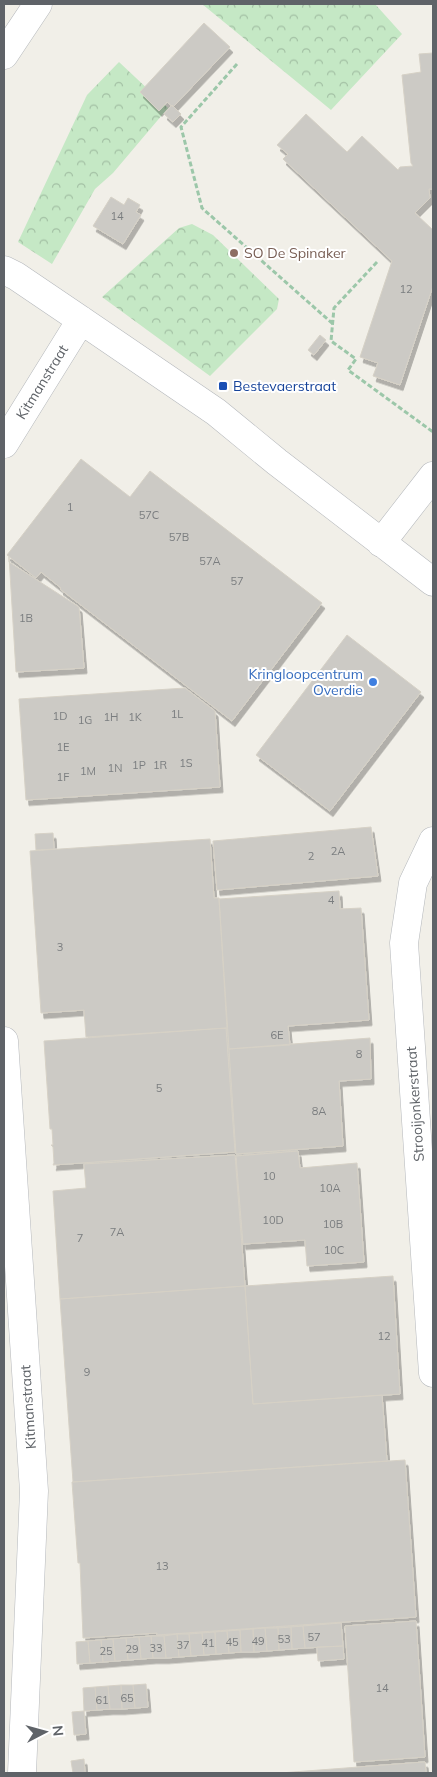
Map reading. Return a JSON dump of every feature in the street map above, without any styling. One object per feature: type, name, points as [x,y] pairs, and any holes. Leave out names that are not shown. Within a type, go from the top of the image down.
[{"type":"street","points":[[4,31],[14,4]]},
{"type":"street","points":[[4,54],[38,4]]},
{"type":"street","points":[[4,270],[16,276],[216,412],[433,582]]},
{"type":"street","name":"Kitmanstraat","points":[[4,444],[81,320]]},
{"type":"street","points":[[381,543],[433,476]]},
{"type":"street","name":"Strooijonkerstraat","points":[[433,841],[413,883],[404,942],[433,1372]]},
{"type":"street","name":"Kitmanstraat","points":[[4,1041],[34,1491],[22,1773]]},
{"type":"path","points":[[237,64],[181,127],[202,208],[333,324]]},
{"type":"path","points":[[377,262],[334,308],[331,341],[356,359],[348,370],[433,432]]},
{"type":"green space","points":[[202,4],[375,4],[402,34],[331,110]]},
{"type":"green space","points":[[119,62],[168,108],[113,173],[95,189],[52,264],[18,242],[87,95]]},
{"type":"green space","points":[[192,224],[213,235],[279,299],[277,309],[210,376],[102,297],[179,228]]},
{"type":"building","points":[[204,23],[230,47],[173,107],[167,102],[159,111],[140,92]]},
{"type":"building","points":[[433,53],[433,189],[429,189],[430,198],[415,213],[433,230],[433,286],[400,385],[373,376],[378,363],[360,357],[392,261],[283,159],[288,154],[277,145],[306,114],[347,152],[362,136],[398,170],[400,167],[413,166],[411,163],[402,75],[421,72],[419,54]]},
{"type":"building","points":[[172,105],[181,114],[173,122],[164,114]]},
{"type":"building","points":[[111,197],[124,205],[128,198],[140,205],[136,212],[141,215],[123,244],[93,226]]},
{"type":"building","points":[[320,335],[326,340],[314,355],[308,350]]},
{"type":"building","points":[[81,459],[130,497],[150,471],[322,603],[232,721],[60,589],[41,572],[36,578],[7,555]]},
{"type":"building","points":[[9,562],[79,607],[84,668],[16,672]]},
{"type":"building","points":[[347,635],[421,692],[330,811],[256,755]]},
{"type":"building","points":[[185,688],[215,711],[220,787],[26,800],[19,699]]},
{"type":"building","points":[[371,827],[378,876],[217,890],[213,841]]},
{"type":"building","points":[[53,833],[54,849],[36,850],[35,834]]},
{"type":"building","points":[[210,839],[214,898],[219,898],[227,1028],[86,1037],[84,1010],[41,1013],[30,851]]},
{"type":"building","points":[[339,891],[340,909],[361,908],[369,1020],[288,1026],[290,1045],[229,1049],[219,899]]},
{"type":"building","points":[[226,1028],[235,1152],[53,1165],[52,1129],[50,1129],[44,1041]]},
{"type":"building","points":[[370,1038],[371,1079],[339,1081],[343,1146],[236,1154],[229,1049]]},
{"type":"building","points":[[298,1151],[300,1168],[357,1163],[364,1262],[307,1266],[305,1240],[243,1244],[236,1156]]},
{"type":"building","points":[[235,1155],[245,1286],[60,1299],[53,1191],[86,1188],[84,1164]]},
{"type":"building","points":[[393,1276],[400,1394],[253,1404],[245,1286]]},
{"type":"building","points":[[245,1286],[253,1404],[382,1395],[387,1461],[73,1482],[60,1299]]},
{"type":"building","points":[[405,1460],[416,1617],[157,1635],[157,1633],[83,1638],[80,1563],[78,1563],[72,1482]]},
{"type":"building","points":[[416,1621],[425,1757],[354,1762],[345,1626]]},
{"type":"building","points":[[341,1623],[343,1646],[305,1648],[303,1626]]},
{"type":"building","points":[[303,1626],[305,1648],[292,1649],[291,1627]]},
{"type":"building","points":[[291,1627],[292,1649],[279,1650],[278,1628]]},
{"type":"building","points":[[265,1628],[267,1651],[254,1652],[253,1629]]},
{"type":"building","points":[[265,1628],[278,1628],[279,1650],[267,1651]]},
{"type":"building","points":[[253,1629],[254,1652],[241,1652],[240,1630]]},
{"type":"building","points":[[240,1630],[241,1652],[229,1653],[227,1631]]},
{"type":"building","points":[[227,1631],[229,1653],[216,1654],[215,1632]]},
{"type":"building","points":[[215,1632],[216,1654],[204,1655],[202,1633]]},
{"type":"building","points":[[202,1633],[204,1655],[191,1656],[189,1634]]},
{"type":"building","points":[[177,1634],[189,1634],[191,1656],[179,1657]]},
{"type":"building","points":[[177,1634],[179,1657],[166,1658],[164,1636]]},
{"type":"building","points":[[151,1636],[153,1658],[141,1659],[139,1637]]},
{"type":"building","points":[[151,1636],[164,1636],[166,1658],[153,1658]]},
{"type":"building","points":[[139,1637],[141,1659],[128,1660],[126,1638]]},
{"type":"building","points":[[126,1638],[128,1660],[115,1661],[113,1639]]},
{"type":"building","points":[[113,1639],[115,1661],[103,1662],[101,1640]]},
{"type":"building","points":[[101,1640],[103,1662],[90,1663],[88,1641]]},
{"type":"building","points":[[88,1641],[90,1663],[77,1664],[76,1642]]},
{"type":"building","points":[[343,1646],[344,1659],[318,1661],[317,1647]]},
{"type":"building","points":[[146,1684],[148,1707],[135,1708],[133,1685]]},
{"type":"building","points":[[121,1685],[133,1685],[135,1708],[122,1709]]},
{"type":"building","points":[[121,1685],[122,1709],[110,1709],[108,1686]]},
{"type":"building","points":[[108,1686],[110,1709],[97,1710],[95,1687]]},
{"type":"building","points":[[95,1687],[97,1710],[84,1711],[83,1688]]},
{"type":"building","points":[[84,1711],[86,1734],[74,1735],[72,1712]]},
{"type":"building","points":[[84,1759],[85,1773],[73,1773],[71,1761]]},
{"type":"building","points":[[425,1762],[426,1773],[280,1773]]},
{"type":"place","name":"SO De Spinaker","points":[[234,253]]},
{"type":"place","name":"Bestevaerstraat","points":[[223,386]]},
{"type":"place","name":"Kringloopcentrum Overdie","points":[[373,682]]}]
